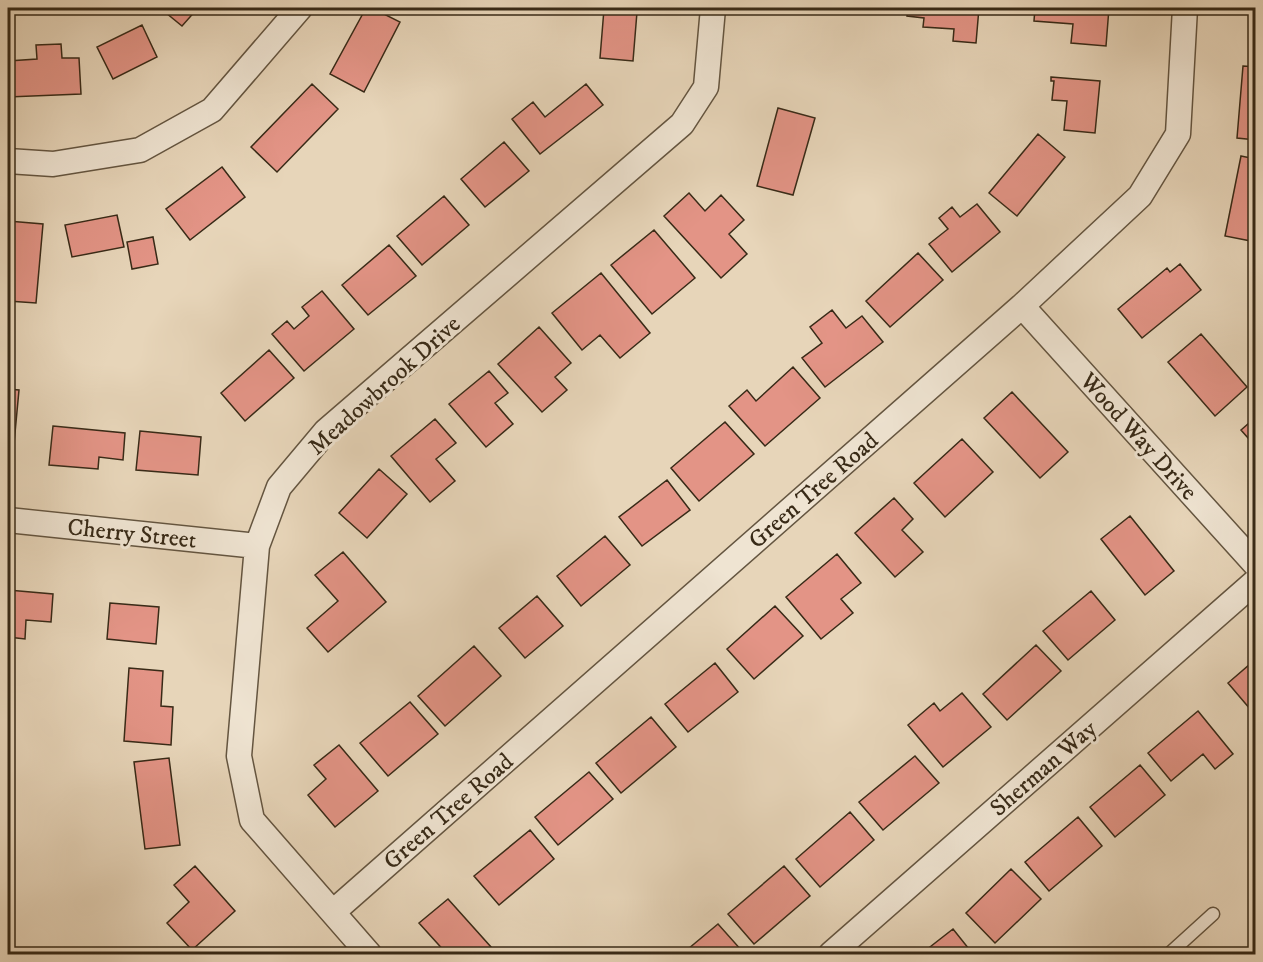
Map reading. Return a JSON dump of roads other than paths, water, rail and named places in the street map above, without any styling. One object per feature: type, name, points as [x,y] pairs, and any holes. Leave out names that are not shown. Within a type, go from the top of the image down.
[{"type":"street","points":[[8,161],[53,164],[140,150],[212,110],[300,8]]},
{"type":"street","name":"Meadowbrook Drive","points":[[369,954],[252,820],[239,756],[257,546],[279,487],[326,431],[682,124],[706,87],[713,8]]},
{"type":"street","name":"Green Tree Road","points":[[333,912],[1022,306],[1140,196],[1178,134],[1185,8]]},
{"type":"street","name":"Wood Way Drive","points":[[1022,306],[1256,565]]},
{"type":"street","name":"Cherry Street","points":[[8,520],[257,546]]},
{"type":"street","name":"Sherman Way","points":[[831,954],[1256,581]]},
{"type":"lane","points":[[1168,954],[1213,914]]}]
